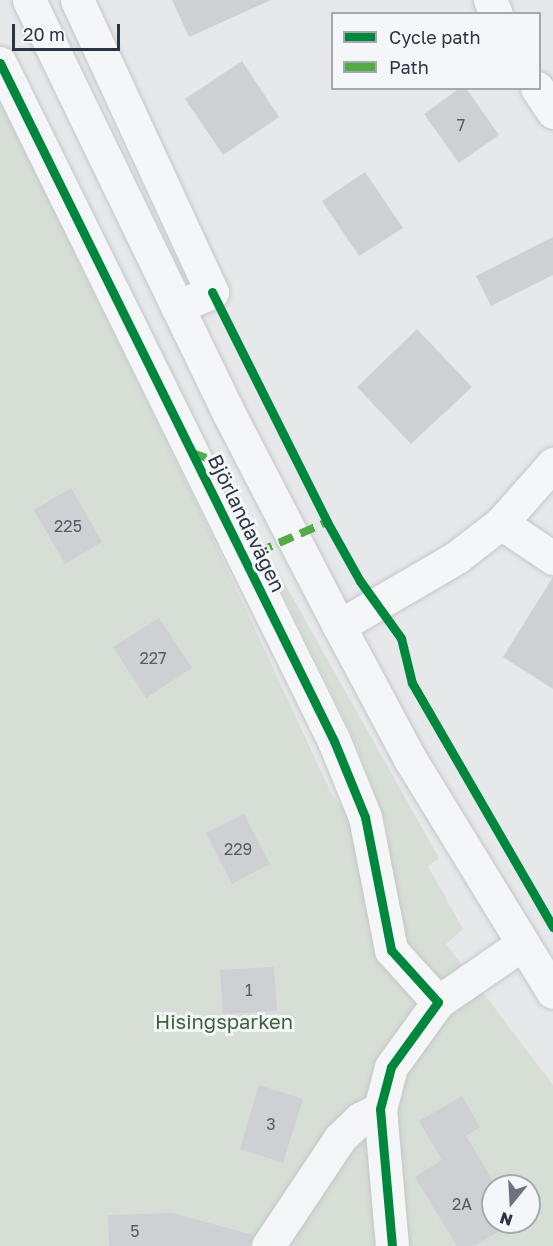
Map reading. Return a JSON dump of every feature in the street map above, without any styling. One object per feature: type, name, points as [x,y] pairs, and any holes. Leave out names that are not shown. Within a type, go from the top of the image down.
[{"type":"street","name":"Björlandavägen","points":[[29,0],[177,308],[339,626],[410,759],[553,992]]},
{"type":"street","points":[[76,0],[212,292],[177,308]]},
{"type":"street","name":"Björlandavägen","points":[[0,63],[334,741],[365,817],[391,950],[438,1002]]},
{"type":"street","points":[[538,90],[553,112]]},
{"type":"street","points":[[339,626],[426,578],[501,523],[553,464]]},
{"type":"street","points":[[501,523],[553,558]]},
{"type":"street","points":[[392,1246],[380,1109],[391,1067],[438,1002],[522,944]]},
{"type":"street","points":[[268,1246],[340,1138],[360,1119],[380,1109]]},
{"type":"green space","name":"Hisingsparken","points":[[0,101],[197,504],[331,793],[392,873],[387,828],[354,738],[267,562],[272,561],[439,858],[428,866],[463,929],[446,944],[553,1085],[553,1246],[0,1246]]},
{"type":"building","points":[[172,0],[271,0],[189,37]]},
{"type":"building","points":[[242,61],[279,117],[223,155],[185,99]]},
{"type":"building","points":[[457,90],[467,90],[499,135],[459,163],[424,114]]},
{"type":"building","points":[[365,172],[403,228],[359,256],[322,201]]},
{"type":"building","points":[[553,237],[553,275],[491,306],[476,276]]},
{"type":"building","points":[[417,329],[472,387],[411,444],[357,387]]},
{"type":"building","points":[[71,488],[102,542],[65,564],[34,510]]},
{"type":"building","points":[[553,577],[553,689],[503,657]]},
{"type":"building","points":[[159,618],[192,668],[146,698],[113,647]]},
{"type":"building","points":[[244,814],[270,864],[232,884],[206,833]]},
{"type":"building","points":[[274,967],[277,1011],[223,1014],[220,970]]},
{"type":"building","points":[[259,1085],[303,1099],[283,1163],[240,1149]]},
{"type":"building","points":[[462,1096],[480,1127],[466,1136],[489,1174],[481,1174],[481,1234],[494,1234],[474,1246],[457,1246],[415,1177],[442,1160],[419,1121]]},
{"type":"building","points":[[172,1213],[253,1235],[249,1246],[109,1246],[108,1215]]},
{"type":"marked path","points":[[192,453],[212,460],[258,552],[327,522]]},
{"type":"cycle path","points":[[0,63],[334,741],[365,817],[391,950],[438,1002],[391,1067],[380,1109],[392,1246]]},
{"type":"cycle path","points":[[212,292],[327,522],[360,581],[401,638],[412,683],[553,927]]}]
